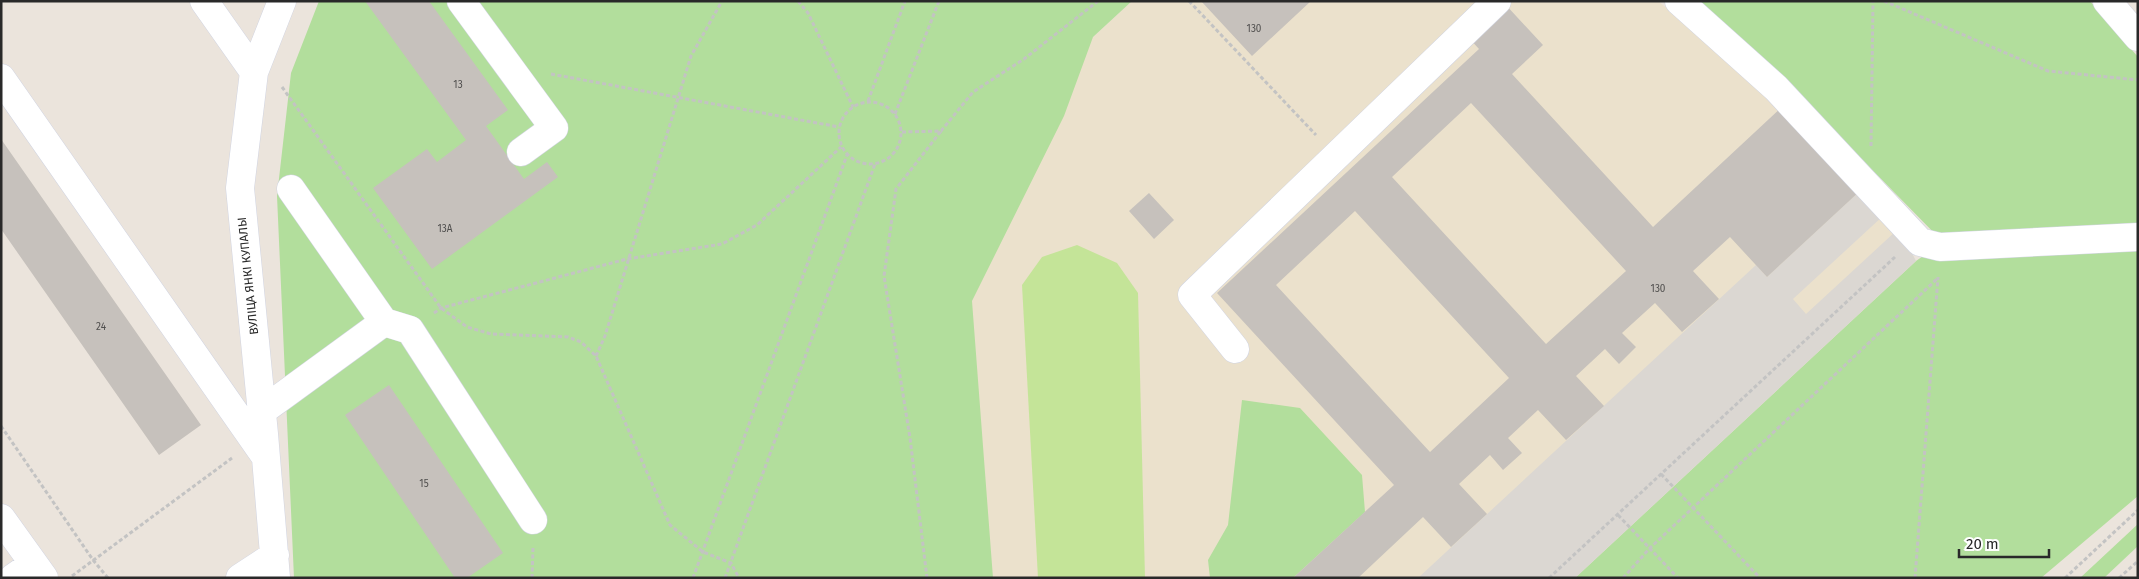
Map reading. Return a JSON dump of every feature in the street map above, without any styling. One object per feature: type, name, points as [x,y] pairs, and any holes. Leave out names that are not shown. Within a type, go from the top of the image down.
[{"type":"street","points":[[204,1],[257,64]]},
{"type":"street","name":"ВУЛІЦА ЯНКІ КУПАЛЫ","points":[[240,578],[276,567],[240,188],[257,64],[282,1]]},
{"type":"street","points":[[461,1],[554,128],[521,152]]},
{"type":"street","points":[[1235,350],[1192,295],[1497,1]]},
{"type":"street","points":[[1679,1],[1776,88],[1870,188],[1930,244],[2138,238]]},
{"type":"street","points":[[2107,1],[2138,37]]},
{"type":"street","points":[[1,78],[266,457]]},
{"type":"street","points":[[291,189],[384,322],[410,330],[533,520]]},
{"type":"street","points":[[262,410],[384,322]]},
{"type":"street","points":[[1,518],[30,573]]},
{"type":"path","points":[[596,356],[604,336],[691,56],[722,1]]},
{"type":"path","points":[[798,1],[808,13],[853,107]]},
{"type":"path","points":[[867,102],[905,1]]},
{"type":"path","points":[[895,114],[939,1]]},
{"type":"path","points":[[928,578],[910,438],[884,276],[896,189],[940,131],[973,92],[1024,59],[1098,1]]},
{"type":"path","points":[[1189,1],[1337,156]]},
{"type":"path","points":[[1870,188],[1873,1]]},
{"type":"path","points":[[1884,1],[2048,71],[2138,80]]},
{"type":"path","points":[[257,64],[441,308],[467,326],[491,334],[568,337],[581,342],[596,356],[670,525],[703,552],[731,563],[739,578]]},
{"type":"path","points":[[509,66],[839,127]]},
{"type":"path","points":[[867,102],[881,103],[895,114],[899,120],[902,132],[900,144],[893,155],[883,162],[875,164],[859,163],[847,155],[841,147],[838,135],[839,127],[847,112],[853,107],[867,102]]},
{"type":"path","points":[[902,132],[940,131]]},
{"type":"path","points":[[693,578],[847,155]]},
{"type":"path","points":[[726,578],[875,164]]},
{"type":"path","points":[[1549,578],[1908,246],[1930,244],[1938,278],[1915,578]]},
{"type":"path","points":[[1623,578],[1650,548],[1938,278]]},
{"type":"path","points":[[1,426],[93,560],[108,578]]},
{"type":"path","points":[[1661,474],[1760,578]]},
{"type":"path","points":[[2065,578],[2138,510]]},
{"type":"path","points":[[1618,515],[1678,578]]},
{"type":"path","points":[[2119,578],[2138,560]]},
{"type":"shaded area","points":[[1132,1],[1658,1],[1785,105],[1900,230],[1916,261],[1575,578],[967,578],[920,197]]},
{"type":"shaded area","points":[[1862,189],[1900,230],[1916,261],[1575,578],[1418,578],[1756,265],[1767,277]],"holes":[[[1883,216],[1896,231],[1806,314],[1793,299]]]},
{"type":"green space","points":[[319,1],[1132,1],[1093,37],[1064,116],[972,301],[993,578],[294,578],[277,196],[291,73]]},
{"type":"green space","points":[[1696,1],[2090,1],[2138,57],[2138,496],[2041,578],[1575,578],[1916,261],[1943,242],[1788,84]]},
{"type":"green space","points":[[1077,245],[1117,263],[1138,293],[1145,578],[1038,578],[1022,285],[1042,257]]},
{"type":"green space","points":[[1242,400],[1300,408],[1362,475],[1365,512],[1293,578],[1210,578],[1208,560],[1228,525]]},
{"type":"green space","points":[[2138,524],[2138,546],[2104,578],[2080,578]]},
{"type":"building","points":[[365,1],[429,1],[508,110],[486,126],[524,179],[547,162],[558,177],[432,269],[373,188],[427,149],[437,162],[466,140]]},
{"type":"building","points":[[1201,1],[1311,1],[1252,56]]},
{"type":"building","points":[[1505,4],[1543,45],[1512,74],[1653,227],[1783,106],[1861,190],[1767,277],[1730,237],[1693,271],[1719,299],[1682,332],[1655,303],[1622,333],[1636,347],[1619,364],[1605,349],[1576,376],[1604,406],[1566,440],[1538,410],[1508,438],[1522,453],[1503,470],[1490,455],[1459,484],[1487,514],[1451,547],[1423,517],[1358,578],[1293,578],[1394,485],[1217,293],[1479,49],[1469,38]],"holes":[[[1471,103],[1626,271],[1546,344],[1392,177]],[[1355,211],[1509,378],[1430,452],[1276,285]]]},
{"type":"building","points":[[1,139],[201,425],[159,455],[1,229]]},
{"type":"building","points":[[1149,193],[1174,220],[1154,239],[1129,211]]},
{"type":"building","points":[[389,385],[503,553],[467,578],[455,578],[345,415]]}]
